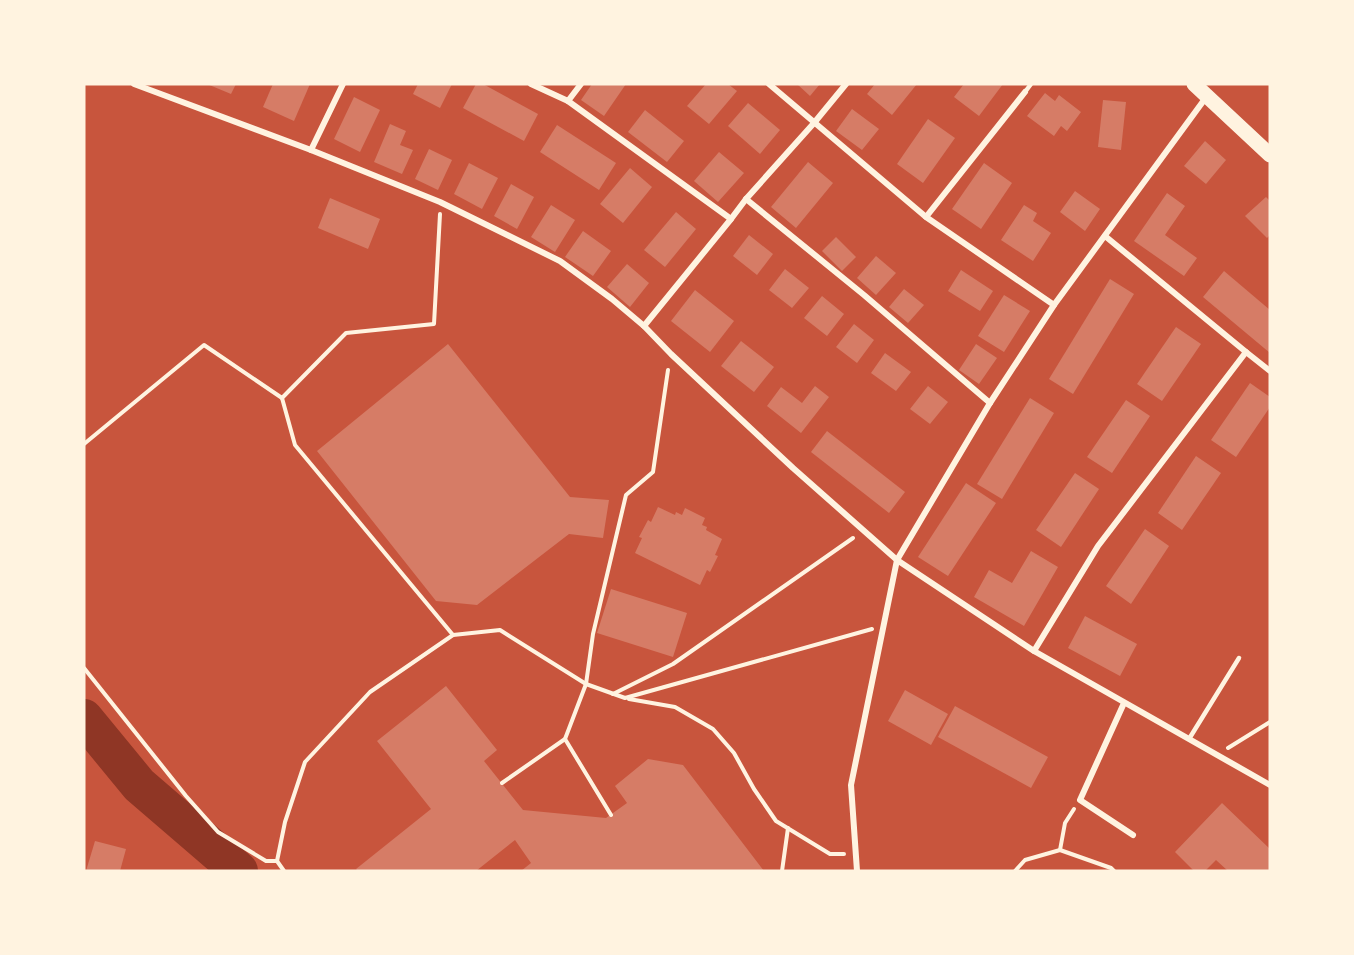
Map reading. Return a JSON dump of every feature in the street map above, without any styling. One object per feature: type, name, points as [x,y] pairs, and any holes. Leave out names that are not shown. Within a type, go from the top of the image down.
[{"type":"main road","points":[[1194,84],[1270,155]]},
{"type":"street","points":[[134,84],[311,150],[440,202],[560,261],[644,326],[793,468],[897,560],[1034,651],[1270,785]]},
{"type":"street","points":[[311,150],[343,84]]},
{"type":"street","points":[[531,84],[568,101],[731,219]]},
{"type":"street","points":[[568,101],[581,84]]},
{"type":"street","points":[[769,84],[926,217],[1054,305]]},
{"type":"street","points":[[644,326],[746,199],[846,84]]},
{"type":"street","points":[[926,217],[1025,92]]},
{"type":"street","points":[[857,871],[851,784],[897,560],[990,403],[1054,305],[1208,95]]},
{"type":"street","points":[[746,199],[864,295],[990,403]]},
{"type":"street","points":[[1106,236],[1270,371]]},
{"type":"street","points":[[1034,651],[1098,546],[1246,352]]},
{"type":"street","points":[[1124,703],[1080,800],[1133,835]]},
{"type":"lane","points":[[1025,92],[1031,84]]},
{"type":"lane","points":[[1189,739],[1239,658]]},
{"type":"path","points":[[282,398],[346,333],[434,324],[440,202]]},
{"type":"path","points":[[84,444],[204,345],[282,398],[295,445],[453,635]]},
{"type":"path","points":[[502,783],[565,738],[586,684],[593,634],[626,495],[653,472],[671,354]]},
{"type":"path","points":[[613,694],[673,664],[864,531]]},
{"type":"path","points":[[625,698],[883,625]]},
{"type":"path","points":[[284,871],[277,861],[285,822],[304,762],[370,692],[453,635],[500,630],[586,684],[625,698],[675,707],[713,729],[734,753],[754,789],[776,821],[830,854],[856,855]]},
{"type":"path","points":[[84,668],[186,796],[218,832],[266,861],[277,861]]},
{"type":"path","points":[[1217,755],[1270,722]]},
{"type":"path","points":[[565,738],[611,814]]},
{"type":"path","points":[[1060,850],[1065,823],[1080,800]]},
{"type":"path","points":[[782,871],[788,828]]},
{"type":"path","points":[[1015,871],[1025,860],[1060,850],[1114,871]]},
{"type":"building","points":[[207,84],[236,84],[231,94]]},
{"type":"building","points":[[273,84],[310,84],[294,121],[263,107]]},
{"type":"building","points":[[418,84],[452,84],[440,108],[413,94]]},
{"type":"building","points":[[476,84],[483,84],[538,114],[524,141],[463,108]]},
{"type":"building","points":[[592,84],[626,84],[604,116],[581,100]]},
{"type":"building","points":[[706,84],[728,84],[737,91],[709,124],[687,106]]},
{"type":"building","points":[[797,84],[820,84],[810,96]]},
{"type":"building","points":[[875,84],[917,84],[892,115],[867,94]]},
{"type":"building","points":[[964,84],[1003,84],[979,116],[954,97]]},
{"type":"building","points":[[1045,93],[1055,101],[1059,95],[1081,112],[1067,131],[1061,126],[1054,136],[1027,116]]},
{"type":"building","points":[[354,97],[380,110],[360,152],[334,139]]},
{"type":"building","points":[[1103,100],[1126,102],[1121,150],[1098,147]]},
{"type":"building","points":[[748,103],[780,130],[760,154],[728,126]]},
{"type":"building","points":[[852,109],[879,129],[862,150],[836,131]]},
{"type":"building","points":[[645,110],[684,141],[667,162],[628,132]]},
{"type":"building","points":[[928,119],[955,138],[923,183],[897,164]]},
{"type":"building","points":[[390,124],[406,131],[400,145],[413,150],[402,174],[374,162]]},
{"type":"building","points":[[557,125],[616,163],[599,190],[540,152]]},
{"type":"building","points":[[1205,141],[1226,160],[1206,184],[1184,166]]},
{"type":"building","points":[[429,149],[452,160],[438,190],[415,179]]},
{"type":"building","points":[[719,152],[744,173],[718,202],[694,181]]},
{"type":"building","points":[[808,162],[833,183],[796,228],[771,207]]},
{"type":"building","points":[[469,163],[498,178],[482,209],[454,194]]},
{"type":"building","points":[[984,163],[1012,183],[981,229],[952,209]]},
{"type":"building","points":[[630,168],[652,187],[623,223],[600,204]]},
{"type":"building","points":[[511,184],[534,197],[517,229],[494,216]]},
{"type":"building","points":[[1075,191],[1100,209],[1085,231],[1060,212]]},
{"type":"building","points":[[1167,193],[1185,206],[1165,235],[1197,258],[1184,276],[1134,241]]},
{"type":"building","points":[[1266,197],[1270,201],[1270,235],[1267,238],[1245,216]]},
{"type":"building","points":[[330,198],[380,219],[368,249],[318,228]]},
{"type":"building","points":[[551,205],[575,220],[555,252],[531,237]]},
{"type":"building","points":[[1024,205],[1037,213],[1033,221],[1051,233],[1033,261],[1001,240]]},
{"type":"building","points":[[676,212],[696,229],[665,267],[644,250]]},
{"type":"building","points":[[583,231],[611,251],[593,276],[565,257]]},
{"type":"building","points":[[749,235],[773,254],[757,275],[733,256]]},
{"type":"building","points":[[836,237],[856,257],[842,271],[822,251]]},
{"type":"building","points":[[876,256],[896,273],[876,295],[857,278]]},
{"type":"building","points":[[627,264],[649,283],[630,307],[607,287]]},
{"type":"building","points":[[785,269],[809,288],[792,308],[769,290]]},
{"type":"building","points":[[961,270],[993,291],[980,311],[948,291]]},
{"type":"building","points":[[1224,271],[1270,310],[1270,353],[1203,297]]},
{"type":"building","points":[[1110,279],[1134,294],[1073,394],[1049,379]]},
{"type":"building","points":[[904,289],[924,305],[908,323],[889,307]]},
{"type":"building","points":[[695,290],[734,321],[710,352],[671,321]]},
{"type":"building","points":[[1004,295],[1030,311],[1004,352],[978,336]]},
{"type":"building","points":[[822,296],[844,314],[827,336],[804,318]]},
{"type":"building","points":[[854,324],[874,340],[857,363],[836,347]]},
{"type":"building","points":[[1176,327],[1201,344],[1162,401],[1137,384]]},
{"type":"building","points":[[741,341],[774,367],[754,392],[721,366]]},
{"type":"building","points":[[448,344],[570,497],[609,500],[603,538],[569,534],[477,605],[436,601],[317,451]]},
{"type":"building","points":[[976,344],[997,358],[979,384],[959,370]]},
{"type":"building","points":[[885,353],[911,372],[896,391],[871,373]]},
{"type":"building","points":[[1250,383],[1270,397],[1270,407],[1236,457],[1211,440]]},
{"type":"building","points":[[815,386],[829,397],[801,433],[767,406],[781,387],[802,403]]},
{"type":"building","points":[[928,386],[948,402],[930,424],[910,409]]},
{"type":"building","points":[[1030,398],[1054,413],[1002,499],[977,484]]},
{"type":"building","points":[[1126,400],[1150,416],[1112,473],[1087,457]]},
{"type":"building","points":[[827,431],[905,492],[889,513],[811,452]]},
{"type":"building","points":[[1196,456],[1221,473],[1182,530],[1158,513]]},
{"type":"building","points":[[1075,473],[1099,489],[1061,547],[1036,530]]},
{"type":"building","points":[[966,483],[996,503],[948,576],[918,557]]},
{"type":"building","points":[[658,507],[675,515],[676,512],[682,515],[685,508],[705,518],[702,525],[707,527],[706,530],[722,539],[715,555],[718,556],[710,572],[707,570],[700,585],[635,553],[642,538],[639,537],[648,520],[651,522]]},
{"type":"building","points":[[1145,529],[1169,546],[1131,604],[1106,586]]},
{"type":"building","points":[[1031,551],[1058,567],[1024,626],[974,597],[989,570],[1012,583]]},
{"type":"building","points":[[611,589],[687,613],[673,657],[597,633]]},
{"type":"building","points":[[1085,616],[1137,644],[1120,676],[1068,648]]},
{"type":"building","points":[[446,686],[497,750],[484,761],[523,810],[606,818],[627,803],[615,786],[648,759],[683,765],[764,871],[521,871],[531,863],[515,840],[476,871],[358,871],[356,869],[431,809],[377,741]]},
{"type":"building","points":[[905,690],[948,714],[931,745],[888,721]]},
{"type":"building","points":[[955,706],[1048,757],[1031,788],[938,737]]},
{"type":"building","points":[[1222,803],[1270,849],[1270,871],[1228,871],[1216,860],[1205,871],[1194,871],[1175,852]]},
{"type":"building","points":[[95,841],[126,849],[120,871],[86,871]]},
{"type":"waterway","points":[[84,718],[139,785],[239,871]]}]
